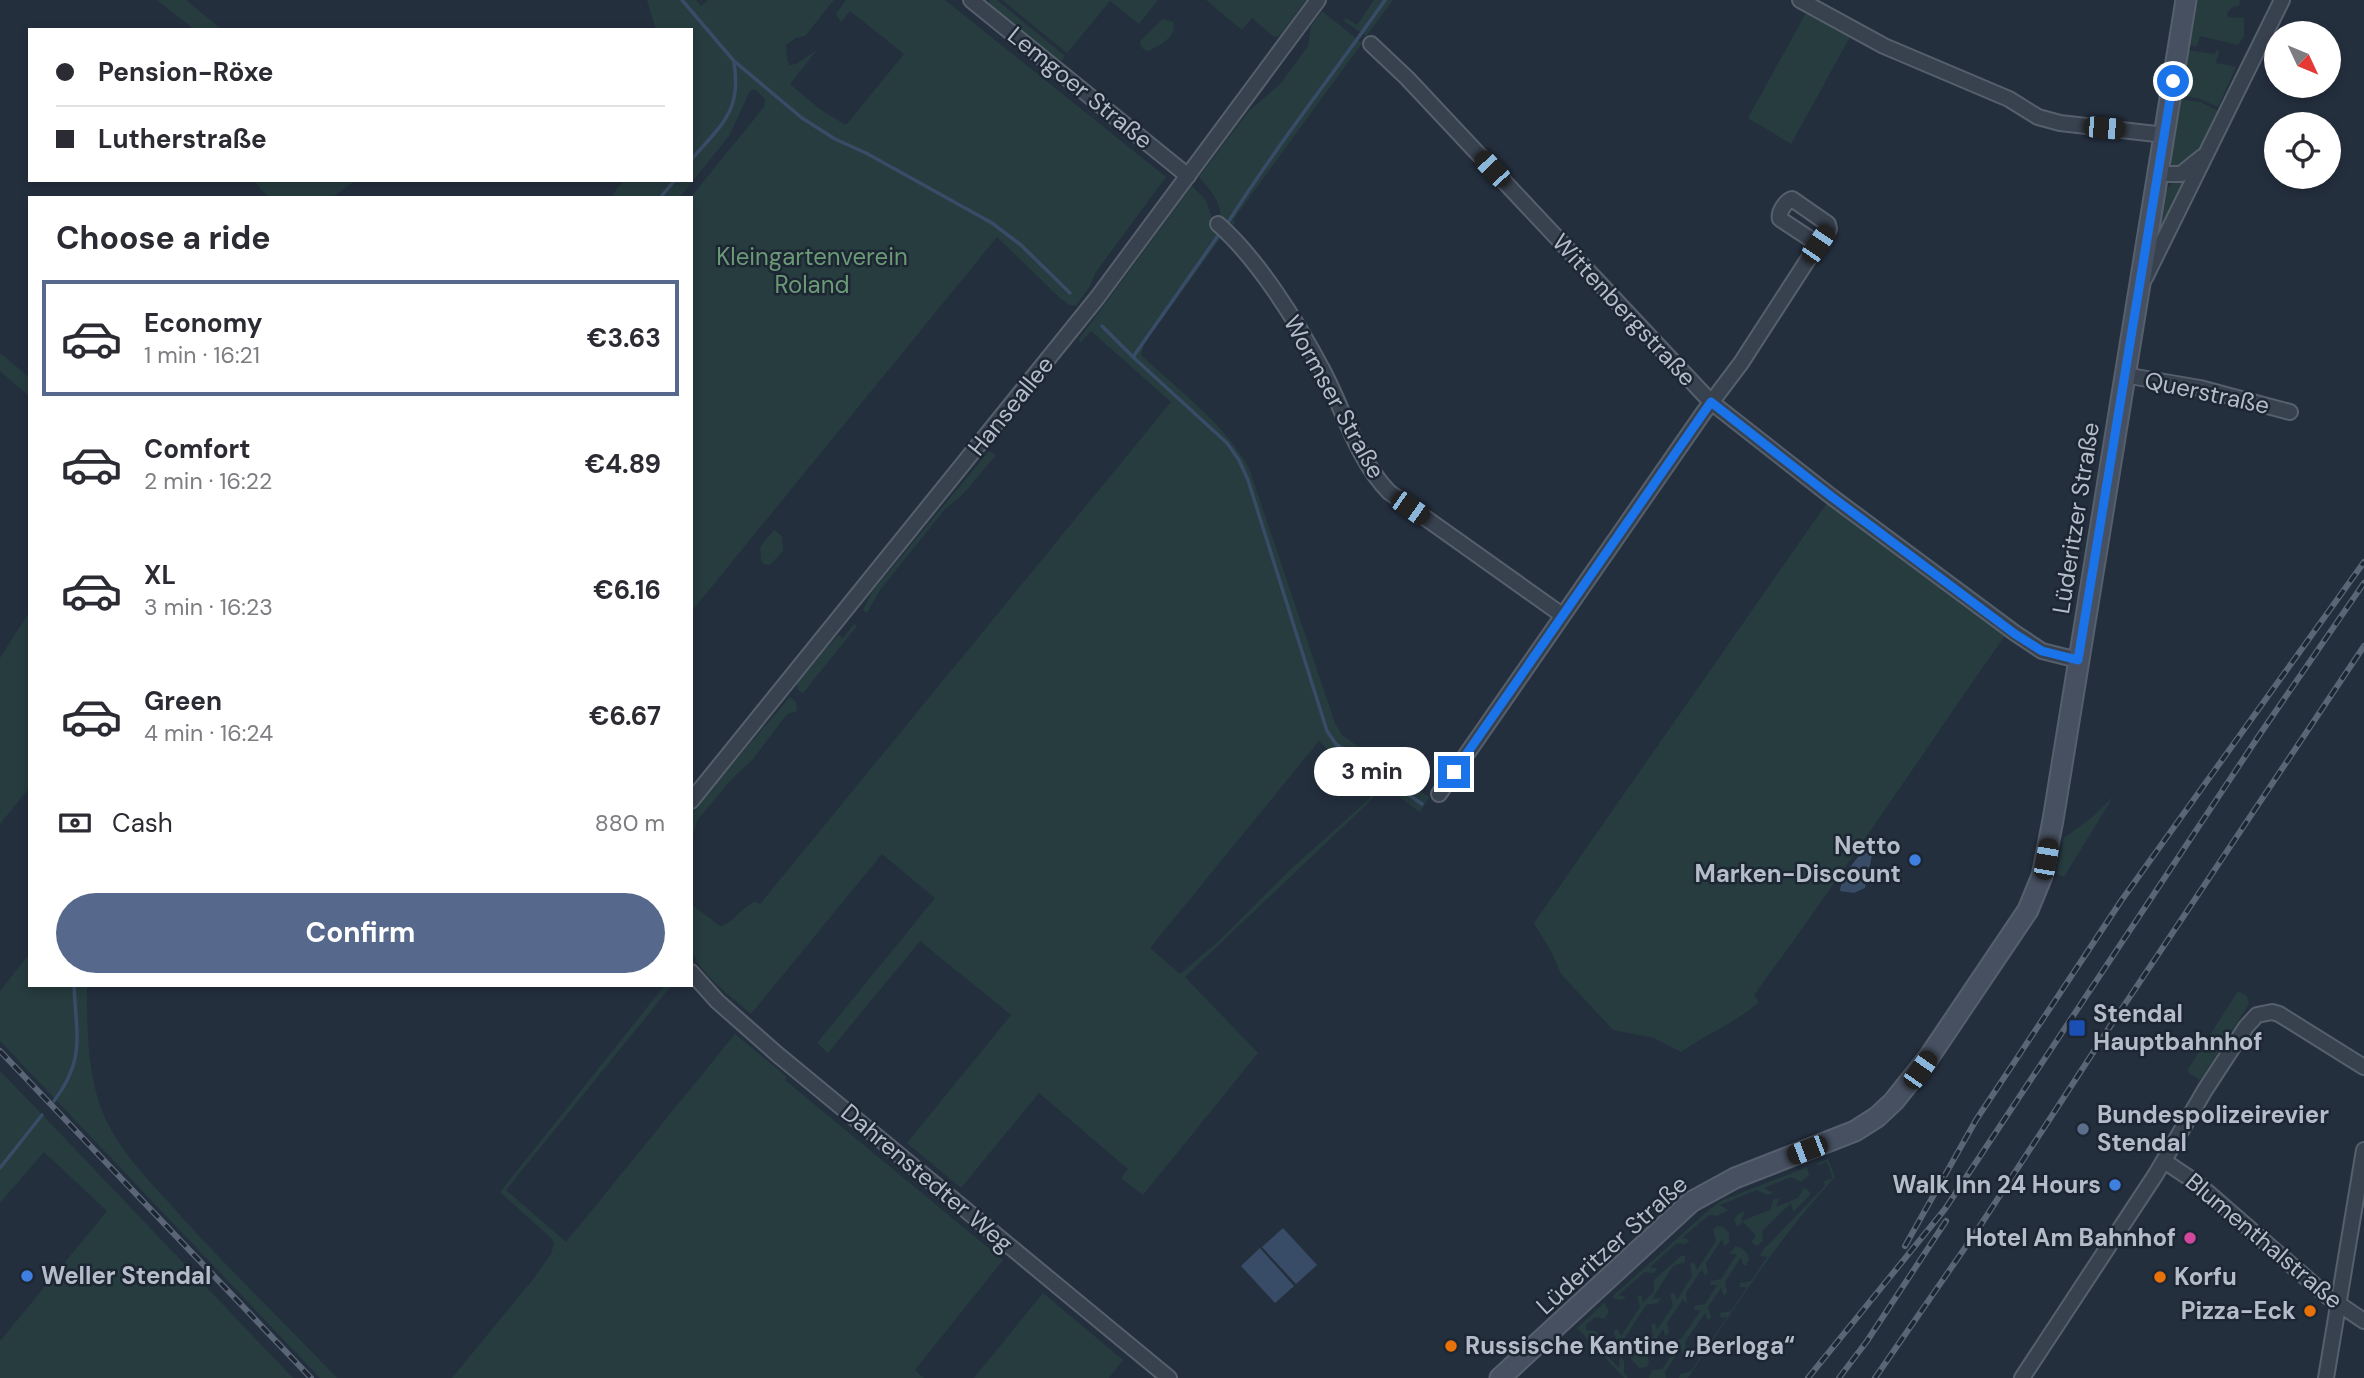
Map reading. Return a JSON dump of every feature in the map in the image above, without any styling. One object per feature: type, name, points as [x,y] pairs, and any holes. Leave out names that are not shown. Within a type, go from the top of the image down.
[{"type":"main road","name":"Lüderitzer Straße","points":[[1500,1378],[1691,1202],[1735,1178],[1855,1131],[1877,1118],[1903,1093],[2017,929],[2036,892],[2046,859],[2186,0]]},
{"type":"street","name":"Lemgoer Straße","points":[[971,0],[1188,176]]},
{"type":"street","name":"Hanseallee","points":[[693,799],[1076,325],[1318,0]]},
{"type":"street","points":[[1800,0],[1894,51],[2009,99],[2038,117],[2060,123],[2165,135]]},
{"type":"street","points":[[2138,292],[2282,0]]},
{"type":"street","name":"Wittenbergstraße","points":[[1371,44],[1407,78],[1711,402],[1832,497],[2015,634],[2042,651],[2078,660]]},
{"type":"street","points":[[2159,174],[2180,174],[2192,167],[2210,148]]},
{"type":"street","name":"Wormser Straße","points":[[1222,228],[1261,272],[1308,344],[1323,370],[1355,441],[1378,481],[1389,492],[1562,615]]},
{"type":"street","points":[[1438,794],[1711,402],[1741,363],[1818,244]]},
{"type":"street","name":"Querstraße","points":[[2124,375],[2200,388],[2290,412]]},
{"type":"street","name":"Dahrenstedter Weg","points":[[693,974],[717,1001],[777,1054],[1169,1378]]},
{"type":"street","points":[[2022,1378],[2164,1161],[2246,1027],[2257,1016],[2272,1012],[2279,1014],[2364,1068]]},
{"type":"street","points":[[2326,1378],[2364,1150]]},
{"type":"street","name":"Blumenthalstraße","points":[[2164,1161],[2197,1183],[2339,1305],[2364,1321]]},
{"type":"green space","points":[[157,0],[186,0],[220,28],[192,28]]},
{"type":"green space","name":"Kleingartenverein Roland","points":[[647,0],[696,0],[701,6],[708,0],[834,0],[805,36],[786,45],[787,60],[790,65],[796,64],[817,50],[790,84],[821,110],[846,125],[904,54],[850,11],[841,22],[836,14],[846,0],[945,0],[1166,177],[1096,272],[1076,306],[1069,305],[1060,298],[997,237],[693,610],[692,196],[764,107],[765,99],[755,89],[750,91],[729,136],[693,181],[693,28],[655,28]]},
{"type":"green space","points":[[989,0],[997,0],[1065,56],[1059,64],[991,9]]},
{"type":"green space","points":[[1002,0],[1158,0],[1139,24],[1110,1],[1067,53]]},
{"type":"green space","points":[[1206,0],[1306,0],[1279,36],[1274,37],[1252,18],[1242,30]]},
{"type":"green space","points":[[1374,0],[1393,0],[1366,36],[1344,21],[1346,18],[1357,25]]},
{"type":"green space","points":[[2194,0],[2240,0],[2239,6],[2232,7],[2227,13],[2228,17],[2244,18],[2244,36],[2238,45],[2200,36],[2197,46],[2186,45]]},
{"type":"green space","points":[[1322,11],[1362,43],[1233,220],[1235,223],[1230,229],[1220,222],[1218,203],[1199,177],[1248,112],[1281,83],[1308,46],[1311,26]]},
{"type":"green space","points":[[1806,13],[1850,37],[1791,144],[1748,118]]},
{"type":"green space","points":[[1163,19],[1173,22],[1171,36],[1149,51],[1143,49],[1141,40]]},
{"type":"green space","points":[[2186,50],[2215,54],[2216,50],[2219,51],[2216,63],[2236,67],[2218,107],[2197,98],[2180,95]]},
{"type":"green space","points":[[2179,99],[2201,102],[2220,112],[2199,152],[2178,168],[2173,167],[2169,160]]},
{"type":"green space","points":[[2187,175],[2160,236],[2157,233],[2162,198],[2170,186]]},
{"type":"green space","points":[[255,182],[354,182],[334,196],[267,196]]},
{"type":"green space","points":[[622,182],[692,182],[681,196],[612,196]]},
{"type":"green space","points":[[1192,186],[1206,200],[1215,228],[1225,235],[1144,344],[1141,355],[1214,422],[1249,468],[1335,723],[1342,735],[1429,797],[1420,812],[1385,787],[1185,977],[1258,1053],[1143,1195],[1121,1178],[1128,1169],[1039,1093],[961,1188],[907,1143],[1011,1015],[920,941],[828,1053],[817,1043],[935,898],[882,854],[751,1014],[708,975],[693,952],[693,906],[720,926],[725,925],[750,904],[760,904],[1171,402],[1091,331],[1080,343],[1079,339]],"holes":[[[1319,741],[1337,759],[1373,785],[1369,799],[1291,869],[1220,940],[1180,974],[1150,948]]]},
{"type":"green space","points":[[0,353],[28,376],[28,395],[0,371]]},
{"type":"green space","points":[[989,451],[996,455],[963,494],[945,509],[880,590],[867,613],[863,610],[872,592]]},
{"type":"green space","points":[[1829,500],[2006,634],[1754,995],[1759,1002],[1681,1052],[1654,1038],[1613,1030],[1561,974],[1534,923]]},
{"type":"green space","points":[[774,530],[782,536],[783,551],[770,565],[764,564],[760,547]]},
{"type":"green space","points":[[28,614],[28,789],[0,824],[0,658]]},
{"type":"green space","points":[[854,624],[857,626],[803,693],[798,690],[796,682],[805,669],[839,635],[843,638]]},
{"type":"green space","points":[[790,697],[796,702],[797,711],[787,714],[753,759],[730,781],[697,821],[693,836],[693,812]]},
{"type":"green space","points":[[2113,797],[2064,877],[2056,874],[2064,838]]},
{"type":"green space","points":[[28,956],[28,987],[87,987],[93,1081],[102,1111],[115,1137],[191,1227],[337,1378],[320,1378],[0,1041],[0,991]]},
{"type":"green space","points":[[663,987],[670,987],[506,1190],[566,1242],[735,1034],[787,1077],[785,1080],[1003,1260],[915,1370],[924,1378],[452,1378],[534,1278],[551,1254],[554,1244],[552,1239],[500,1192]]},
{"type":"green space","points":[[2238,991],[2247,996],[2249,1004],[2200,1080],[2189,1073],[2188,1069]]},
{"type":"green space","points":[[0,1071],[293,1378],[0,1378],[0,1341],[107,1211],[44,1152],[0,1203]]},
{"type":"green space","points":[[1828,1159],[1835,1177],[1794,1224],[1688,1378],[1679,1378],[1680,1374],[1691,1371],[1707,1347],[1699,1346],[1711,1341],[1727,1317],[1721,1318],[1720,1313],[1731,1311],[1747,1287],[1740,1287],[1740,1283],[1751,1281],[1767,1257],[1760,1256],[1763,1250],[1825,1186],[1824,1181],[1833,1178],[1827,1162],[1817,1163]]},
{"type":"green space","points":[[1807,1167],[1809,1175],[1801,1182],[1791,1177],[1764,1188],[1773,1193],[1767,1195],[1757,1190],[1720,1205],[1728,1210],[1717,1216],[1709,1215],[1682,1238],[1690,1240],[1685,1244],[1677,1243],[1650,1267],[1658,1269],[1653,1273],[1645,1272],[1618,1295],[1626,1297],[1622,1300],[1615,1299],[1613,1296],[1723,1200]]},
{"type":"green space","points":[[1804,1188],[1810,1192],[1809,1196],[1793,1212],[1791,1203],[1762,1231],[1763,1241],[1757,1246],[1751,1242],[1756,1236],[1743,1222],[1737,1227],[1734,1220],[1737,1215],[1745,1211],[1741,1221],[1770,1210],[1773,1200],[1779,1198],[1776,1207],[1798,1198]]},
{"type":"green space","points":[[1718,1226],[1729,1233],[1729,1243],[1724,1246],[1722,1239],[1706,1263],[1708,1273],[1705,1276],[1702,1269],[1686,1293],[1687,1305],[1683,1299],[1667,1323],[1669,1333],[1665,1336],[1663,1329],[1647,1353],[1649,1363],[1646,1367],[1639,1368],[1631,1359],[1631,1353],[1638,1347],[1640,1355],[1653,1336],[1651,1324],[1655,1323],[1657,1330],[1673,1306],[1670,1294],[1674,1292],[1677,1300],[1692,1276],[1690,1264],[1694,1262],[1697,1270],[1716,1241],[1713,1229]]},
{"type":"green space","points":[[1735,1247],[1747,1254],[1749,1259],[1746,1265],[1743,1265],[1741,1257],[1725,1282],[1727,1292],[1724,1296],[1721,1288],[1708,1307],[1711,1317],[1708,1321],[1705,1313],[1685,1342],[1687,1353],[1684,1358],[1681,1348],[1665,1372],[1666,1378],[1649,1378],[1652,1370],[1662,1369],[1678,1345],[1670,1345],[1672,1341],[1681,1339],[1701,1310],[1694,1310],[1695,1306],[1705,1304],[1717,1285],[1710,1285],[1711,1281],[1721,1279],[1737,1254],[1729,1254]]},
{"type":"green space","points":[[1681,1256],[1685,1256],[1685,1262],[1673,1266],[1652,1299],[1661,1298],[1658,1303],[1646,1305],[1624,1339],[1631,1339],[1632,1342],[1628,1345],[1620,1343],[1614,1331],[1618,1329],[1621,1336],[1640,1307],[1637,1296],[1642,1296],[1642,1303],[1654,1292],[1654,1280]]},
{"type":"green space","points":[[1043,1293],[1123,1360],[1109,1378],[974,1378]]},
{"type":"green space","points":[[1604,1303],[1608,1311],[1606,1317],[1595,1317],[1586,1325],[1586,1330],[1596,1331],[1599,1335],[1599,1347],[1619,1368],[1620,1357],[1624,1361],[1624,1373],[1628,1378],[1624,1378],[1577,1328]]},
{"type":"water","points":[[1873,842],[1865,888],[1854,893],[1840,891],[1841,884],[1852,866],[1869,843]]},
{"type":"water","points":[[1283,1228],[1317,1265],[1296,1284],[1262,1247]]},
{"type":"water","points":[[1260,1248],[1294,1286],[1275,1303],[1241,1266]]},
{"type":"waterway","points":[[682,0],[734,61],[802,118],[835,139],[866,153],[992,223],[1021,245],[1070,293]]},
{"type":"waterway","points":[[1225,227],[1283,141],[1385,0]]},
{"type":"waterway","points":[[693,158],[719,127],[732,106],[736,80],[734,63]]},
{"type":"waterway","points":[[662,196],[673,182]]},
{"type":"waterway","points":[[1133,357],[1220,233]]},
{"type":"waterway","points":[[1102,326],[1227,443],[1239,460],[1248,480],[1327,731],[1336,744],[1422,804]]},
{"type":"waterway","points":[[54,1101],[64,1086],[75,1059],[77,1033],[74,987]]},
{"type":"waterway","points":[[0,1168],[42,1115]]},
{"type":"railway","points":[[1905,1246],[1976,1120],[2121,901],[2364,562]]},
{"type":"railway","points":[[1808,1378],[1945,1209],[2258,737],[2364,583]]},
{"type":"railway","points":[[1875,1378],[1978,1229],[2364,646]]},
{"type":"railway","points":[[0,1051],[311,1378]]},
{"type":"railway","points":[[1839,1378],[1867,1341],[1946,1221]]},
{"type":"place","name":"Netto Marken-Discount","points":[[1915,860]]},
{"type":"place","name":"Stendal Hauptbahnhof","points":[[2077,1028]]},
{"type":"place","name":"Bundespolizeirevier Stendal","points":[[2083,1129]]},
{"type":"place","name":"Walk Inn 24 Hours","points":[[2115,1185]]},
{"type":"place","name":"Hotel Am Bahnhof","points":[[2190,1238]]},
{"type":"place","name":"Weller Stendal","points":[[27,1276]]},
{"type":"place","name":"Korfu","points":[[2160,1277]]},
{"type":"place","name":"Pizza-Eck","points":[[2310,1311]]},
{"type":"place","name":"Russische Kantine „Berloga“","points":[[1451,1346]]},
{"type":"route","points":[[1454,772],[1711,402],[1832,497],[2015,634],[2042,651],[2078,660],[2173,81]]}]
